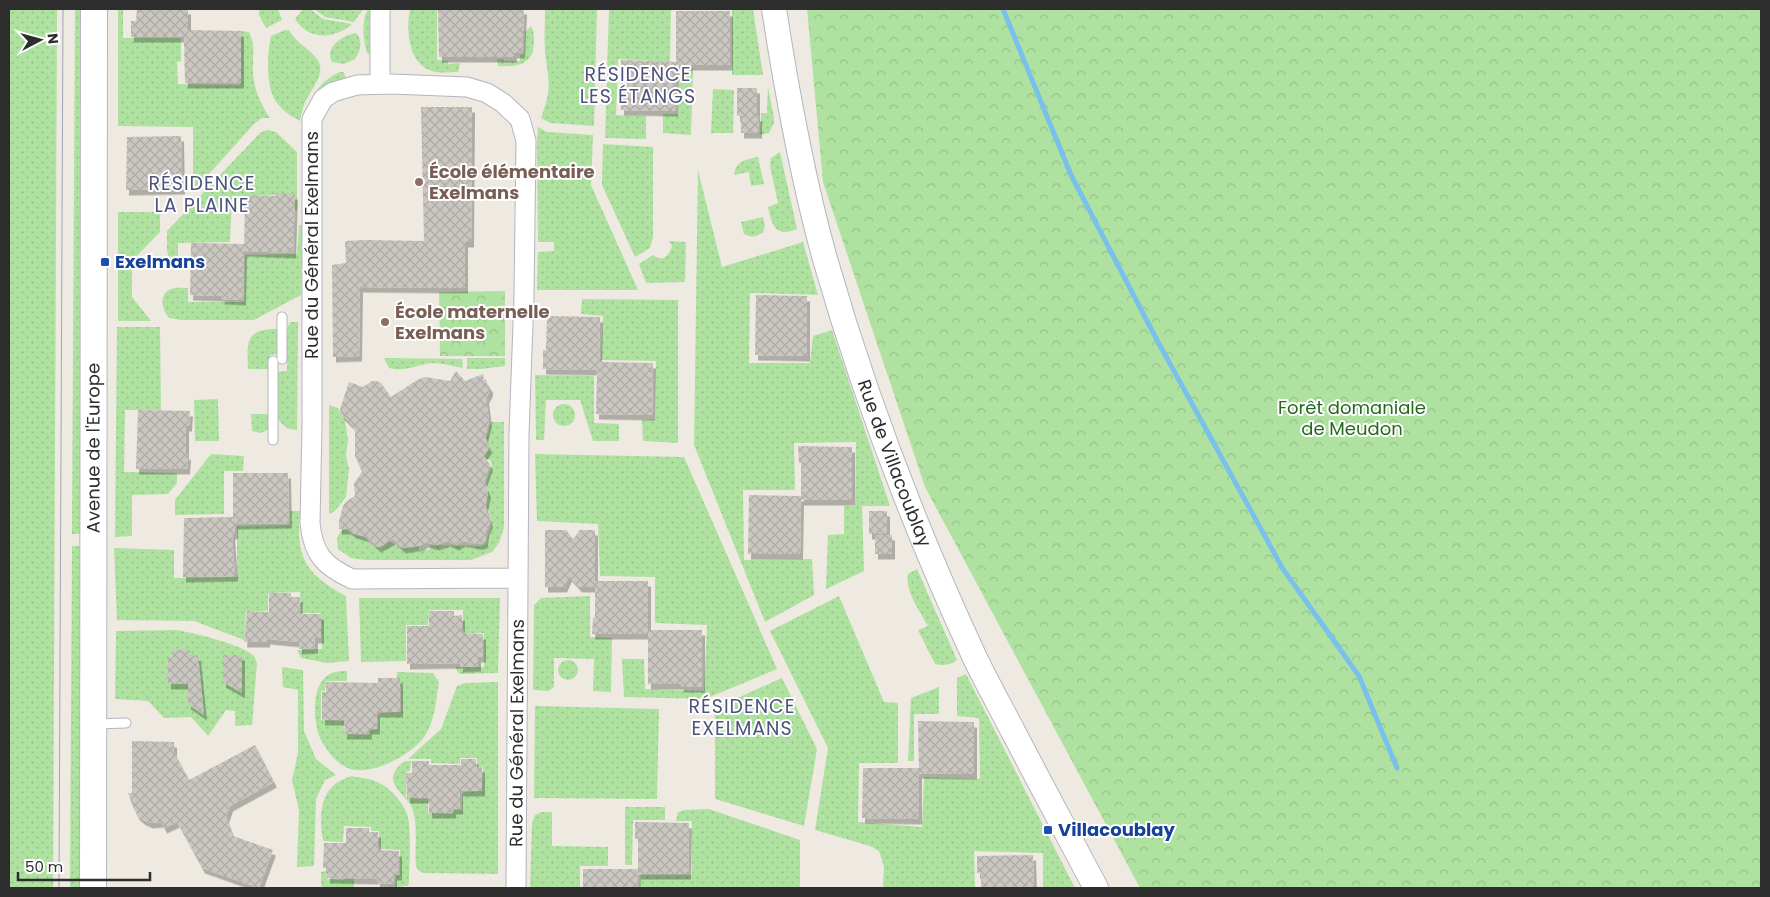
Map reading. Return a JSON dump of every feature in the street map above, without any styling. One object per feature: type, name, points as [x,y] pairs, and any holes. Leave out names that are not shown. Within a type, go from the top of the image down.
[{"type":"main road","name":"Avenue de l'Europe","points":[[93,888],[94,9]]},
{"type":"street","points":[[380,9],[380,84]]},
{"type":"street","name":"Rue de Villacoublay","points":[[774,9],[785,82],[797,141],[825,258],[892,460],[929,554],[975,658],[1096,888]]},
{"type":"street","name":"Rue du Général Exelmans","points":[[516,888],[519,434],[524,296],[526,141],[520,119],[503,103],[487,93],[467,87],[380,84],[357,85],[333,92],[323,99],[312,119],[310,523],[312,539],[319,555],[327,564],[336,572],[352,579],[518,578]]},
{"type":"lane","points":[[273,440],[282,317]]},
{"type":"lane","points":[[93,724],[126,723]]},
{"type":"green space","points":[[9,9],[57,9],[53,888],[9,888]]},
{"type":"green space","points":[[75,9],[86,9],[84,534],[72,534]]},
{"type":"green space","points":[[118,9],[123,9],[123,38],[181,38],[181,61],[177,62],[178,84],[240,85],[241,31],[249,32],[253,47],[255,86],[261,103],[270,118],[262,118],[254,124],[193,192],[193,127],[118,126]]},
{"type":"green space","points":[[259,9],[278,9],[282,20],[266,28],[259,15]]},
{"type":"green space","points":[[303,9],[310,9],[323,19],[352,24],[337,33],[329,35],[314,34],[300,26],[295,19]]},
{"type":"green space","points":[[314,9],[362,11],[354,22],[325,17]]},
{"type":"green space","points":[[368,9],[372,9],[372,56],[367,53],[364,42],[364,19]]},
{"type":"green space","points":[[410,9],[437,9],[437,60],[448,61],[448,64],[460,63],[458,72],[432,71],[422,66],[410,44],[408,26]]},
{"type":"green space","points":[[545,9],[597,9],[594,126],[550,123],[541,118],[547,100],[549,85],[545,47]]},
{"type":"green space","points":[[609,9],[671,9],[670,62],[618,59],[616,115],[646,116],[646,139],[605,138]]},
{"type":"green space","points":[[732,9],[753,9],[763,75],[732,75]]},
{"type":"green space","name":"Forêt domaniale de Meudon","points":[[807,9],[1761,9],[1761,888],[1140,888],[925,487],[823,182]]},
{"type":"green space","points":[[531,26],[534,41],[528,60],[518,65],[498,66],[497,59],[520,61],[520,55],[524,54],[525,32]]},
{"type":"green space","points":[[289,30],[295,39],[314,55],[320,64],[319,76],[306,100],[300,121],[291,116],[278,104],[269,82],[268,60],[271,36]]},
{"type":"green space","points":[[356,33],[360,39],[360,46],[359,53],[355,59],[344,64],[332,62],[330,57],[331,51],[336,43],[346,36]]},
{"type":"green space","points":[[679,68],[693,68],[691,135],[663,133],[663,114],[678,114]]},
{"type":"green space","points":[[340,72],[343,72],[348,81],[326,87],[310,103],[322,85]]},
{"type":"green space","points":[[768,87],[774,123],[769,133],[760,135],[761,113],[767,113]]},
{"type":"green space","points":[[713,89],[734,90],[733,133],[711,133]]},
{"type":"green space","points":[[538,127],[547,132],[593,135],[591,185],[638,290],[537,290],[538,252],[554,251],[554,242],[538,242]]},
{"type":"green space","points":[[267,130],[276,132],[297,152],[297,210],[283,211],[282,195],[232,196],[230,242],[178,243],[178,258],[168,256],[167,231],[260,133]]},
{"type":"green space","points":[[603,144],[653,147],[653,237],[650,248],[635,257],[602,185]]},
{"type":"green space","points":[[780,152],[797,229],[784,232],[779,231],[773,224],[768,207],[778,203],[770,166],[771,158]]},
{"type":"green space","points":[[758,157],[764,184],[751,186],[749,172],[734,175],[739,164],[745,160]]},
{"type":"green space","points":[[698,170],[722,267],[803,242],[818,295],[750,293],[749,363],[810,363],[813,336],[832,330],[890,506],[862,506],[864,571],[826,589],[828,535],[844,534],[844,506],[855,506],[856,442],[794,443],[795,490],[743,490],[744,560],[812,559],[814,595],[765,622],[694,445]]},
{"type":"green space","points":[[118,212],[160,212],[160,232],[132,261],[132,297],[151,321],[118,321]]},
{"type":"green space","points":[[763,217],[765,226],[763,232],[754,236],[744,234],[741,222]]},
{"type":"green space","points":[[299,225],[303,225],[301,295],[254,320],[181,320],[169,318],[162,302],[167,291],[175,288],[188,288],[188,302],[244,302],[245,255],[297,254]]},
{"type":"green space","points":[[669,241],[686,242],[685,282],[646,283],[639,264],[653,255],[660,258],[665,257],[672,246]]},
{"type":"green space","points":[[505,291],[505,356],[440,356],[439,292]]},
{"type":"green space","points":[[582,299],[678,300],[678,443],[643,441],[642,420],[655,419],[656,361],[601,360],[603,316],[581,314]]},
{"type":"green space","points":[[291,322],[298,322],[297,430],[288,428],[281,423],[277,416],[274,399],[275,372],[287,371],[287,331]]},
{"type":"green space","points":[[117,327],[160,327],[161,410],[125,410],[124,472],[177,473],[177,483],[168,494],[132,495],[132,536],[115,537]]},
{"type":"green space","points":[[277,329],[277,354],[270,355],[270,369],[248,369],[248,344],[250,339],[259,331]]},
{"type":"green space","points":[[384,358],[462,359],[463,368],[431,363],[405,369],[395,369],[389,368]]},
{"type":"green space","points":[[467,358],[505,358],[505,366],[467,369]]},
{"type":"green space","points":[[535,375],[594,376],[594,423],[619,424],[619,441],[593,441],[580,400],[546,400],[544,440],[536,440]]},
{"type":"green space","points":[[218,399],[219,441],[195,441],[194,400]]},
{"type":"green space","points":[[564,404],[572,407],[575,415],[572,423],[564,426],[556,423],[553,415],[556,407]]},
{"type":"green space","points":[[329,405],[338,408],[345,420],[348,440],[346,455],[349,469],[346,497],[335,511],[329,514]]},
{"type":"green space","points":[[251,414],[269,414],[269,429],[261,433],[252,431]]},
{"type":"green space","points":[[491,422],[504,422],[504,528],[499,543],[492,552],[471,560],[365,560],[351,558],[338,549],[337,539],[341,530],[348,530],[352,534],[364,537],[375,547],[380,548],[385,545],[387,540],[401,548],[419,547],[419,550],[429,550],[430,545],[482,546],[487,542],[491,521],[487,507],[488,492],[486,483],[492,465],[485,455],[490,447],[486,438]]},
{"type":"green space","points":[[211,454],[244,456],[243,471],[224,471],[224,514],[175,515],[175,500]]},
{"type":"green space","points":[[535,454],[684,457],[777,669],[705,699],[624,697],[622,659],[644,659],[645,689],[704,691],[707,625],[655,623],[655,577],[600,576],[598,524],[537,521]]},
{"type":"green space","points":[[290,511],[300,511],[300,540],[306,562],[321,579],[346,596],[349,661],[327,663],[301,658],[297,650],[322,649],[321,613],[301,613],[300,592],[268,593],[268,611],[246,611],[244,640],[194,621],[117,620],[114,548],[174,550],[174,578],[237,577],[237,526],[290,525]]},
{"type":"green space","points":[[72,546],[83,546],[83,888],[70,888]]},
{"type":"green space","points":[[917,569],[957,660],[949,664],[935,664],[918,630],[928,626],[909,588],[908,574]]},
{"type":"green space","points":[[590,596],[590,637],[612,638],[611,692],[593,691],[594,659],[554,658],[554,687],[549,691],[533,690],[534,605],[541,598]]},
{"type":"green space","points":[[839,596],[884,702],[898,703],[898,763],[859,763],[858,822],[922,827],[924,777],[980,779],[979,718],[957,716],[957,678],[966,674],[1075,888],[1043,888],[1043,853],[974,851],[975,888],[883,888],[884,867],[879,851],[870,846],[815,830],[828,748],[770,631]]},
{"type":"green space","points":[[359,598],[500,598],[498,673],[459,674],[455,667],[484,667],[484,633],[465,633],[463,629],[463,610],[429,610],[428,625],[406,625],[406,661],[361,662]]},
{"type":"green space","points":[[176,630],[229,643],[254,656],[257,663],[252,725],[235,726],[235,711],[226,710],[208,736],[191,717],[164,718],[148,701],[115,699],[116,631]]},
{"type":"green space","points":[[568,660],[575,663],[578,670],[575,677],[568,680],[561,677],[558,670],[561,663]]},
{"type":"green space","points":[[282,667],[303,670],[304,731],[316,759],[336,775],[325,780],[316,799],[314,866],[297,867],[299,810],[292,780],[298,753],[298,690],[283,687]]},
{"type":"green space","points":[[347,671],[347,681],[326,681],[325,691],[321,691],[321,720],[344,721],[344,734],[369,735],[370,730],[378,729],[378,715],[381,713],[401,712],[401,686],[397,685],[397,672],[433,673],[439,682],[434,711],[431,725],[418,744],[409,752],[387,764],[364,770],[353,770],[334,758],[323,744],[318,733],[315,705],[319,686],[324,679],[331,673]]},
{"type":"green space","points":[[782,678],[817,749],[804,826],[715,799],[715,708]]},
{"type":"green space","points":[[498,682],[498,874],[424,873],[419,871],[416,866],[415,819],[411,806],[394,784],[393,780],[396,769],[405,761],[411,761],[410,771],[406,772],[406,798],[428,799],[428,813],[453,814],[454,810],[462,810],[462,795],[464,792],[482,791],[483,767],[477,766],[477,758],[460,758],[460,764],[431,763],[431,759],[408,759],[441,729],[457,686],[465,683]]},
{"type":"green space","points":[[939,687],[939,714],[914,714],[914,761],[908,761],[911,698]]},
{"type":"green space","points":[[535,706],[659,709],[657,799],[534,798]]},
{"type":"green space","points":[[352,776],[372,780],[385,786],[394,794],[405,809],[409,821],[410,838],[409,884],[407,886],[395,887],[396,875],[400,875],[400,850],[381,849],[379,846],[379,831],[371,831],[371,827],[344,826],[343,842],[323,841],[321,820],[327,793],[341,780]]},
{"type":"green space","points":[[625,807],[665,807],[665,820],[633,820],[632,865],[625,865]]},
{"type":"green space","points":[[709,809],[800,840],[800,888],[640,888],[640,875],[692,875],[692,821],[676,821],[678,812]]},
{"type":"green space","points":[[542,812],[552,812],[552,846],[608,847],[608,866],[580,866],[580,888],[530,888],[532,824],[535,815]]},
{"type":"green space","points":[[326,871],[327,879],[344,880],[344,874],[354,874],[354,888],[324,888],[321,886],[321,872]]},
{"type":"building","points":[[137,9],[188,9],[188,30],[241,31],[241,83],[185,83],[184,37],[131,37],[131,21],[136,21]]},
{"type":"building","points":[[438,9],[524,9],[522,53],[514,53],[514,57],[439,57]]},
{"type":"building","points":[[676,11],[730,11],[730,65],[676,65],[675,111],[621,110],[621,60],[676,62]]},
{"type":"building","points":[[737,88],[757,88],[759,133],[741,133],[741,116],[737,116]]},
{"type":"building","points":[[421,107],[472,107],[471,242],[465,242],[465,288],[360,287],[359,356],[333,357],[332,265],[346,263],[345,241],[424,241]]},
{"type":"building","points":[[181,136],[182,189],[126,190],[127,137]]},
{"type":"building","points":[[276,193],[295,194],[293,253],[244,251],[243,300],[221,299],[222,296],[190,295],[191,243],[244,244],[244,250],[245,195],[276,196]]},
{"type":"building","points":[[756,295],[807,296],[807,356],[755,355]]},
{"type":"building","points":[[547,316],[600,317],[599,362],[653,363],[652,415],[596,414],[597,370],[543,369],[543,350],[546,350]]},
{"type":"building","points":[[456,371],[465,381],[483,374],[484,380],[490,387],[486,398],[489,421],[485,437],[489,448],[483,456],[490,464],[484,482],[488,492],[485,506],[490,522],[486,531],[485,541],[482,544],[476,544],[463,541],[456,545],[447,541],[436,545],[426,542],[421,545],[403,548],[393,539],[378,547],[367,537],[348,529],[339,529],[343,506],[355,496],[354,483],[362,472],[355,456],[355,431],[353,426],[341,414],[340,409],[349,382],[363,387],[372,381],[377,381],[381,383],[391,397],[425,377],[450,381]]},
{"type":"building","points":[[138,410],[190,411],[189,426],[186,426],[187,469],[136,469]]},
{"type":"building","points":[[798,446],[852,447],[852,500],[801,500],[800,554],[748,554],[749,495],[801,496],[801,463],[799,463]]},
{"type":"building","points":[[233,473],[288,473],[289,523],[235,524],[235,532],[232,535],[235,576],[183,577],[184,518],[233,517]]},
{"type":"building","points":[[869,511],[887,511],[887,534],[869,534]]},
{"type":"building","points":[[545,530],[566,530],[573,539],[580,530],[595,530],[595,581],[648,581],[648,630],[702,630],[702,687],[681,687],[681,684],[648,684],[648,634],[592,634],[593,618],[595,617],[595,587],[579,587],[569,576],[564,587],[545,587]]},
{"type":"building","points":[[875,535],[892,535],[892,554],[875,554]]},
{"type":"building","points":[[269,593],[291,593],[291,597],[300,597],[299,614],[321,614],[321,638],[315,638],[315,648],[299,649],[299,642],[267,639],[267,642],[244,642],[247,611],[269,612]]},
{"type":"building","points":[[429,611],[454,611],[454,616],[462,615],[462,633],[483,634],[483,657],[478,657],[478,666],[460,667],[460,663],[407,664],[407,626],[429,626]]},
{"type":"building","points":[[172,650],[190,650],[190,656],[198,655],[204,715],[188,704],[188,684],[168,684],[168,658],[173,658]]},
{"type":"building","points":[[223,655],[242,655],[242,693],[223,682]]},
{"type":"building","points":[[378,678],[400,678],[400,712],[377,712],[377,729],[369,729],[369,734],[344,734],[345,720],[322,720],[322,692],[326,692],[326,682],[378,683]]},
{"type":"building","points":[[918,721],[974,722],[974,774],[919,773]]},
{"type":"building","points":[[132,741],[174,742],[174,752],[189,780],[255,745],[274,782],[230,806],[226,818],[233,836],[273,850],[259,888],[202,868],[177,822],[164,828],[161,822],[150,823],[137,815],[128,793],[132,793]]},
{"type":"building","points":[[461,759],[476,759],[476,767],[482,767],[482,791],[460,791],[460,809],[453,809],[453,813],[429,813],[429,798],[407,798],[406,773],[412,773],[412,761],[429,761],[429,765],[461,765]]},
{"type":"building","points":[[863,768],[919,768],[919,819],[862,818]]},
{"type":"building","points":[[635,822],[689,823],[688,874],[638,874],[638,839],[635,839]]},
{"type":"building","points":[[346,828],[369,828],[369,832],[378,832],[378,850],[399,851],[399,875],[394,875],[394,884],[377,883],[377,879],[327,878],[327,868],[323,868],[324,843],[346,843]]},
{"type":"building","points":[[1033,855],[1034,888],[981,888],[981,872],[977,873],[977,856]]},
{"type":"building","points":[[583,869],[638,869],[637,888],[583,887]]},
{"type":"waterway","points":[[1003,9],[1071,175],[1158,342],[1283,569],[1359,676],[1397,768]]},
{"type":"tram line","points":[[59,888],[63,9]]},
{"type":"place","name":"École élémentaire Exelmans","points":[[419,182]]},
{"type":"place","name":"Exelmans","points":[[105,262]]},
{"type":"place","name":"École maternelle Exelmans","points":[[385,322]]},
{"type":"place","name":"Villacoublay","points":[[1048,830]]},
{"type":"district","name":"RÉSIDENCE LES ÉTANGS","points":[[638,85]]},
{"type":"district","name":"RÉSIDENCE LA PLAINE","points":[[202,194]]},
{"type":"district","name":"RÉSIDENCE EXELMANS","points":[[742,717]]}]
